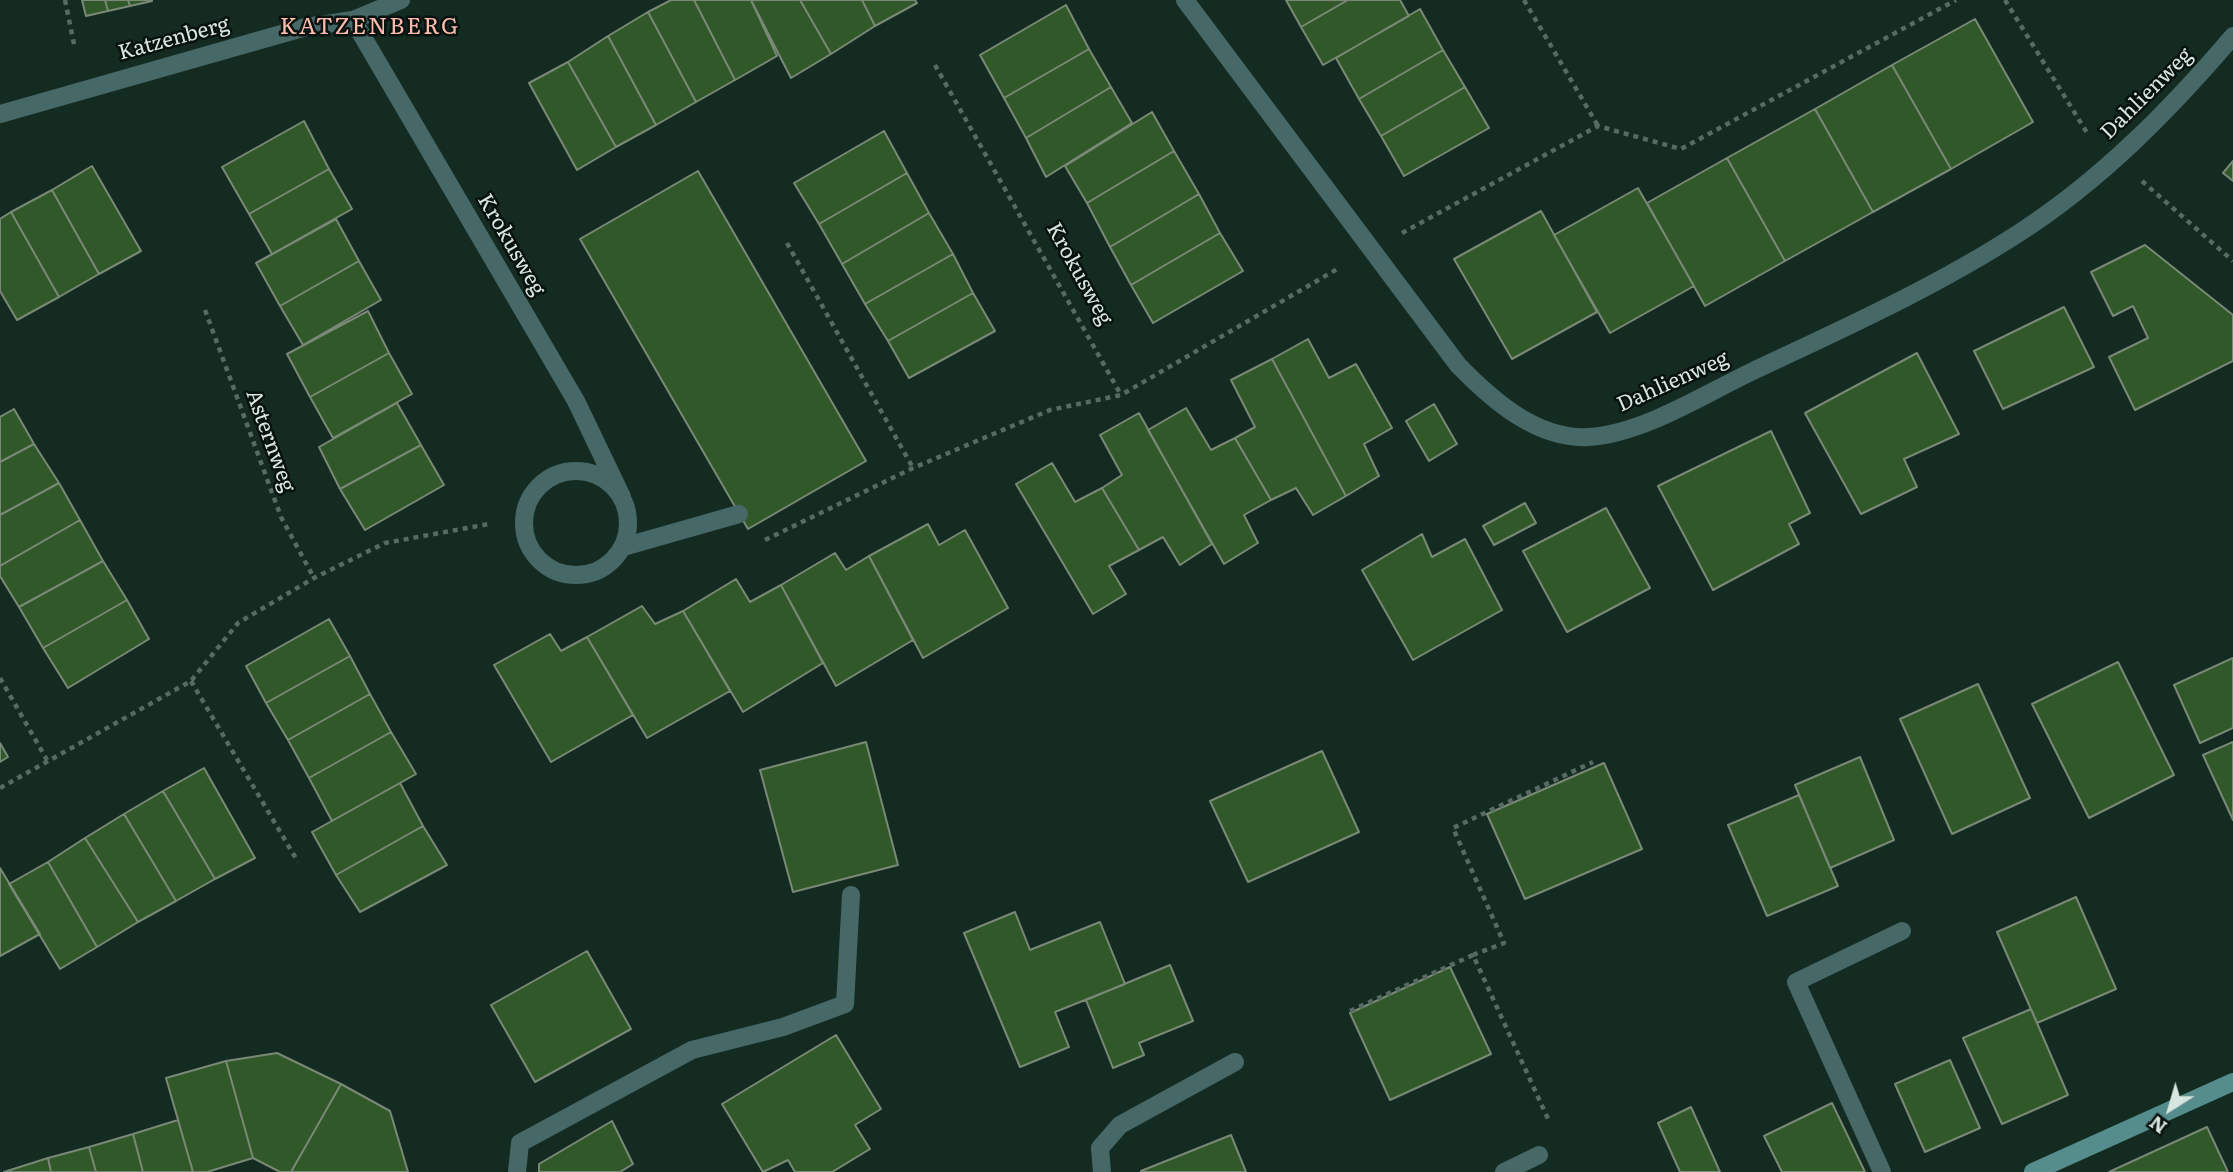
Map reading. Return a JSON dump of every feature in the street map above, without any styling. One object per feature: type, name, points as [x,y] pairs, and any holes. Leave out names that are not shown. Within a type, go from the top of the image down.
[{"type":"main road","points":[[2033,1172],[2233,1083]]},
{"type":"street","name":"Katzenberg","points":[[0,114],[306,27],[353,20],[382,3],[401,0]]},
{"type":"street","name":"Dahlienweg","points":[[1185,0],[1458,365],[1500,405],[1526,421],[1556,432],[1588,437],[1644,423],[1930,286],[2021,232],[2101,170],[2175,104],[2233,36]]},
{"type":"street","name":"Krokusweg","points":[[353,20],[576,401],[628,514],[629,531],[623,547]]},
{"type":"street","points":[[622,497],[611,484],[597,475],[580,470],[563,472],[547,479],[534,491],[526,507],[523,524],[527,541],[536,556],[548,568],[564,574],[581,575],[598,571],[613,561],[623,547],[739,514]]},
{"type":"street","points":[[517,1172],[520,1143],[692,1050],[783,1027],[845,1004],[851,895]]},
{"type":"street","points":[[1882,1172],[1796,982],[1902,932]]},
{"type":"street","points":[[1102,1172],[1100,1148],[1120,1125],[1235,1062]]},
{"type":"street","points":[[1504,1172],[1539,1156]]},
{"type":"path","points":[[65,0],[75,49]]},
{"type":"path","points":[[1524,0],[1598,126],[1681,149],[1956,0]]},
{"type":"path","points":[[2004,0],[2092,139]]},
{"type":"path","name":"Krokusweg","points":[[935,65],[1121,395]]},
{"type":"path","points":[[1399,235],[1598,126]]},
{"type":"path","points":[[2139,178],[2233,261]]},
{"type":"path","points":[[787,243],[913,468]]},
{"type":"path","points":[[753,546],[913,468],[1050,410],[1121,395],[1343,266]]},
{"type":"path","name":"Asternweg","points":[[205,310],[281,517],[314,578]]},
{"type":"path","points":[[0,788],[191,681],[238,623],[314,578],[385,543],[489,524]]},
{"type":"path","points":[[0,678],[47,760]]},
{"type":"path","points":[[191,681],[298,862]]},
{"type":"path","points":[[1350,1011],[1504,943],[1452,828],[1593,762]]},
{"type":"path","points":[[1473,955],[1562,1148],[1539,1156]]},
{"type":"building","points":[[82,0],[105,0],[108,11],[86,16]]},
{"type":"building","points":[[105,0],[128,0],[130,6],[108,11]]},
{"type":"building","points":[[128,0],[152,0],[152,1],[130,6]]},
{"type":"building","points":[[671,0],[694,0],[735,80],[696,102],[648,12]]},
{"type":"building","points":[[694,0],[751,0],[777,56],[735,80]]},
{"type":"building","points":[[751,0],[800,0],[831,54],[791,78]]},
{"type":"building","points":[[800,0],[862,0],[875,26],[831,54]]},
{"type":"building","points":[[862,0],[915,0],[917,3],[875,26]]},
{"type":"building","points":[[1286,0],[1348,0],[1301,27]]},
{"type":"building","points":[[1348,0],[1400,0],[1409,16],[1323,65],[1301,27]]},
{"type":"building","points":[[1066,5],[1089,49],[1004,98],[980,55]]},
{"type":"building","points":[[1420,9],[1443,50],[1359,99],[1336,58]]},
{"type":"building","points":[[648,12],[696,102],[656,125],[608,36]]},
{"type":"building","points":[[1975,19],[2033,122],[1951,169],[1892,65]]},
{"type":"building","points":[[608,36],[656,125],[616,147],[568,62]]},
{"type":"building","points":[[1089,49],[1111,87],[1026,138],[1004,98]]},
{"type":"building","points":[[1443,50],[1465,87],[1381,136],[1359,99]]},
{"type":"building","points":[[568,62],[616,147],[577,170],[529,83]]},
{"type":"building","points":[[1892,65],[1951,169],[1873,212],[1815,109]]},
{"type":"building","points":[[1111,87],[1132,123],[1046,177],[1026,138]]},
{"type":"building","points":[[1465,87],[1489,128],[1404,176],[1381,136]]},
{"type":"building","points":[[1815,109],[1873,212],[1785,261],[1727,158]]},
{"type":"building","points":[[1152,112],[1174,151],[1087,203],[1065,166]]},
{"type":"building","points":[[304,121],[329,169],[249,214],[222,167]]},
{"type":"building","points":[[884,131],[907,173],[819,224],[794,183]]},
{"type":"building","points":[[1174,151],[1199,194],[1110,247],[1087,203]]},
{"type":"building","points":[[1727,158],[1785,261],[1705,306],[1647,203]]},
{"type":"building","points":[[2233,161],[2233,181],[2223,173]]},
{"type":"building","points":[[92,166],[141,251],[99,274],[52,190]]},
{"type":"building","points":[[329,169],[352,209],[272,254],[249,214]]},
{"type":"building","points":[[698,171],[866,461],[748,529],[580,239]]},
{"type":"building","points":[[907,173],[929,213],[842,264],[819,224]]},
{"type":"building","points":[[1638,188],[1694,286],[1610,333],[1554,235]]},
{"type":"building","points":[[52,190],[99,274],[59,297],[11,212]]},
{"type":"building","points":[[1199,194],[1220,233],[1131,285],[1110,247]]},
{"type":"building","points":[[1541,211],[1597,312],[1512,359],[1454,259]]},
{"type":"building","points":[[11,212],[59,297],[17,320],[0,291],[0,219]]},
{"type":"building","points":[[929,213],[953,254],[865,304],[842,264]]},
{"type":"building","points":[[336,219],[359,261],[280,306],[256,263]]},
{"type":"building","points":[[1220,233],[1243,271],[1153,323],[1131,285]]},
{"type":"building","points":[[2145,245],[2233,315],[2233,361],[2135,410],[2109,357],[2148,338],[2133,306],[2113,316],[2091,272]]},
{"type":"building","points":[[953,254],[973,293],[888,341],[865,304]]},
{"type":"building","points":[[359,261],[381,300],[303,345],[280,306]]},
{"type":"building","points":[[973,293],[995,331],[909,378],[888,341]]},
{"type":"building","points":[[2064,307],[2094,367],[2003,409],[1974,351]]},
{"type":"building","points":[[368,311],[389,353],[310,397],[287,354]]},
{"type":"building","points":[[1308,339],[1329,378],[1356,364],[1392,428],[1364,444],[1379,476],[1346,496],[1272,359]]},
{"type":"building","points":[[389,353],[412,394],[333,438],[310,397]]},
{"type":"building","points":[[1917,353],[1959,434],[1904,459],[1917,487],[1861,514],[1805,413]]},
{"type":"building","points":[[1272,359],[1346,496],[1313,515],[1296,488],[1271,500],[1235,438],[1255,427],[1231,380]]},
{"type":"building","points":[[397,403],[421,445],[340,489],[319,447]]},
{"type":"building","points":[[1434,404],[1457,444],[1429,461],[1406,421]]},
{"type":"building","points":[[1186,408],[1211,450],[1235,438],[1271,500],[1244,515],[1258,543],[1224,564],[1148,430]]},
{"type":"building","points":[[14,409],[34,444],[0,462],[0,417]]},
{"type":"building","points":[[1139,413],[1212,544],[1180,565],[1163,537],[1139,550],[1102,488],[1122,475],[1100,435]]},
{"type":"building","points":[[1771,431],[1810,513],[1789,524],[1799,544],[1713,590],[1658,486]]},
{"type":"building","points":[[34,444],[59,483],[0,515],[0,462]]},
{"type":"building","points":[[421,445],[444,485],[365,530],[340,489]]},
{"type":"building","points":[[1052,463],[1075,502],[1102,488],[1139,550],[1109,566],[1126,594],[1093,614],[1016,484]]},
{"type":"building","points":[[59,483],[80,520],[0,566],[0,515]]},
{"type":"building","points":[[1525,503],[1536,523],[1494,545],[1483,526]]},
{"type":"building","points":[[1606,508],[1650,588],[1567,632],[1523,551]]},
{"type":"building","points":[[80,520],[103,561],[19,607],[0,576],[0,566]]},
{"type":"building","points":[[928,524],[939,545],[965,530],[1008,608],[923,658],[869,556]]},
{"type":"building","points":[[1422,534],[1432,557],[1465,539],[1502,610],[1413,660],[1362,570]]},
{"type":"building","points":[[835,553],[846,570],[869,556],[913,640],[836,686],[781,585]]},
{"type":"building","points":[[103,561],[127,600],[43,648],[19,607]]},
{"type":"building","points":[[736,579],[750,602],[781,585],[823,663],[743,712],[683,611]]},
{"type":"building","points":[[127,600],[149,639],[68,688],[43,648]]},
{"type":"building","points":[[642,606],[655,624],[683,611],[730,691],[647,738],[587,637]]},
{"type":"building","points":[[329,619],[350,656],[266,703],[246,666]]},
{"type":"building","points":[[550,634],[561,651],[587,637],[633,715],[551,762],[494,665]]},
{"type":"building","points":[[350,656],[370,694],[288,740],[266,703]]},
{"type":"building","points":[[2233,658],[2233,728],[2200,743],[2174,685]]},
{"type":"building","points":[[2118,662],[2174,775],[2089,818],[2032,704]]},
{"type":"building","points":[[1978,684],[2030,798],[1952,834],[1900,719]]},
{"type":"building","points":[[370,694],[391,732],[309,778],[288,740]]},
{"type":"building","points":[[391,732],[416,774],[332,821],[309,778]]},
{"type":"building","points":[[866,742],[898,865],[793,892],[760,770]]},
{"type":"building","points":[[2233,742],[2233,820],[2203,755]]},
{"type":"building","points":[[0,743],[8,757],[0,762]]},
{"type":"building","points":[[1322,751],[1359,832],[1248,882],[1210,801]]},
{"type":"building","points":[[1860,757],[1894,840],[1830,868],[1795,785]]},
{"type":"building","points":[[1604,763],[1642,849],[1525,899],[1487,814]]},
{"type":"building","points":[[204,768],[255,858],[215,879],[163,791]]},
{"type":"building","points":[[400,783],[423,826],[336,875],[312,832]]},
{"type":"building","points":[[163,791],[215,879],[176,901],[124,814]]},
{"type":"building","points":[[1799,795],[1838,886],[1767,916],[1728,825]]},
{"type":"building","points":[[124,814],[176,901],[138,922],[85,838]]},
{"type":"building","points":[[423,826],[447,865],[360,912],[336,875]]},
{"type":"building","points":[[85,838],[138,922],[97,947],[48,862]]},
{"type":"building","points":[[48,862],[97,947],[60,969],[9,884]]},
{"type":"building","points":[[0,868],[40,934],[0,956]]},
{"type":"building","points":[[2076,897],[2116,989],[2037,1023],[1997,932]]},
{"type":"building","points":[[1015,912],[1030,950],[1100,922],[1125,984],[1055,1012],[1069,1047],[1020,1067],[964,933]]},
{"type":"building","points":[[587,951],[631,1029],[535,1082],[491,1005]]},
{"type":"building","points":[[1170,965],[1193,1021],[1139,1043],[1144,1055],[1113,1068],[1086,1000]]},
{"type":"building","points":[[1450,967],[1491,1054],[1390,1100],[1350,1013]]},
{"type":"building","points":[[2031,1009],[2068,1095],[2002,1124],[1963,1038]]},
{"type":"building","points":[[836,1035],[881,1109],[855,1125],[870,1149],[832,1172],[795,1172],[788,1160],[763,1172],[722,1104]]},
{"type":"building","points":[[277,1053],[341,1084],[291,1172],[280,1172],[253,1158],[226,1061]]},
{"type":"building","points":[[1950,1060],[1980,1128],[1925,1152],[1895,1084]]},
{"type":"building","points":[[226,1061],[253,1158],[207,1172],[193,1172],[166,1078]]},
{"type":"building","points":[[341,1084],[390,1111],[408,1172],[291,1172]]},
{"type":"building","points":[[1832,1103],[1865,1172],[1782,1172],[1764,1136]]},
{"type":"building","points":[[1691,1107],[1720,1172],[1680,1172],[1658,1123]]},
{"type":"building","points":[[178,1120],[193,1172],[143,1172],[133,1134]]},
{"type":"building","points":[[612,1121],[633,1164],[620,1172],[539,1172],[539,1164]]},
{"type":"building","points":[[2207,1127],[2228,1172],[2109,1172]]},
{"type":"building","points":[[133,1134],[143,1172],[96,1172],[89,1147]]},
{"type":"building","points":[[1231,1135],[1246,1172],[1141,1171]]},
{"type":"building","points":[[89,1147],[96,1172],[51,1172],[48,1158]]},
{"type":"building","points":[[48,1158],[51,1172],[4,1172]]},
{"type":"district","name":"KATZENBERG","points":[[370,27]]}]
